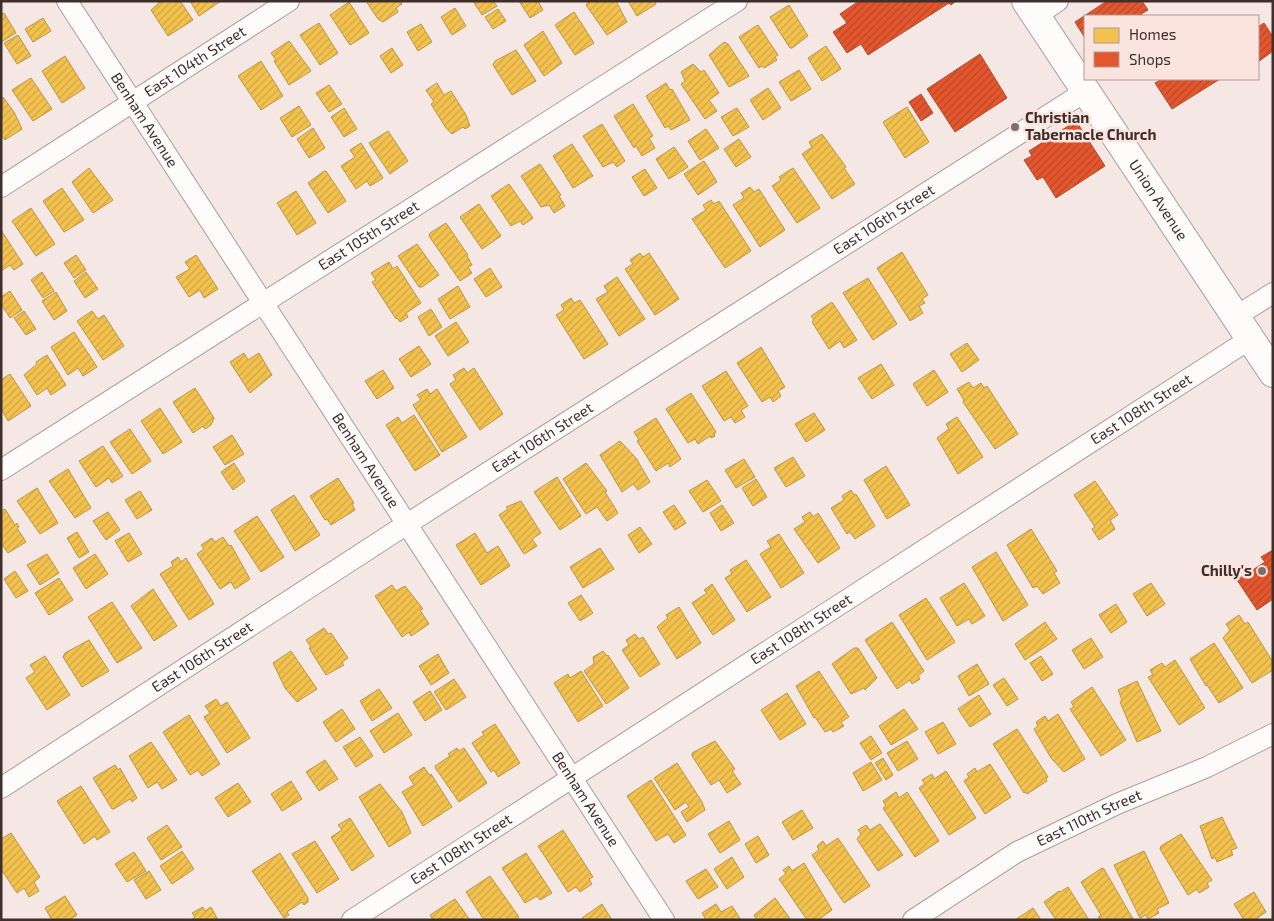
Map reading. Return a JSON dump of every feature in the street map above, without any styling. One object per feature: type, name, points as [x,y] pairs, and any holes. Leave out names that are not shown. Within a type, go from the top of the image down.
[{"type":"main road","name":"Union Avenue","points":[[1040,6],[1086,91],[1273,373]]},
{"type":"street","name":"Benham Avenue","points":[[67,1],[664,920]]},
{"type":"street","name":"East 104th Street","points":[[1,187],[289,1]]},
{"type":"street","name":"East 105th Street","points":[[1,470],[737,1]]},
{"type":"street","name":"East 106th Street","points":[[1,788],[407,524],[1086,91]]},
{"type":"street","name":"East 108th Street","points":[[352,920],[572,779],[1243,328],[1273,292]]},
{"type":"street","name":"East 110th Street","points":[[913,920],[1017,852],[1117,804],[1207,767],[1273,734]]},
{"type":"building: Homes","points":[[161,1],[180,1],[193,20],[168,36],[151,10]]},
{"type":"building: Homes","points":[[190,1],[221,1],[199,16]]},
{"type":"building: Homes","points":[[366,1],[400,1],[402,4],[396,8],[398,12],[383,22],[378,19]]},
{"type":"building: Homes","points":[[473,1],[493,1],[497,6],[482,15]]},
{"type":"building: Homes","points":[[519,1],[538,1],[543,10],[530,18]]},
{"type":"building: Homes","points":[[589,1],[616,1],[627,22],[607,35],[586,5]]},
{"type":"building: Homes","points":[[628,1],[655,1],[656,4],[637,16]]},
{"type":"building: Homes","points":[[349,2],[369,33],[350,45],[330,15]]},
{"type":"building: Homes","points":[[789,5],[808,36],[792,48],[790,48],[770,17]]},
{"type":"building: Homes","points":[[455,8],[466,26],[452,35],[441,17]]},
{"type":"building: Homes","points":[[498,9],[506,21],[493,29],[485,17]]},
{"type":"building: Homes","points":[[574,12],[594,43],[575,55],[555,25]]},
{"type":"building: Homes","points":[[4,13],[16,33],[1,42],[1,15]]},
{"type":"building: Homes","points":[[43,18],[51,31],[33,42],[25,29]]},
{"type":"building: Homes","points":[[319,23],[338,53],[320,65],[300,35]]},
{"type":"building: Homes","points":[[421,24],[432,42],[418,51],[407,32]]},
{"type":"building: Homes","points":[[758,25],[778,55],[775,57],[777,60],[764,68],[762,66],[759,68],[739,37]]},
{"type":"building: Homes","points":[[543,31],[562,63],[544,76],[524,45]]},
{"type":"building: Homes","points":[[18,35],[31,56],[17,64],[4,43]]},
{"type":"building: Homes","points":[[289,41],[311,71],[289,85],[271,53]]},
{"type":"building: Homes","points":[[724,42],[728,44],[749,76],[729,87],[709,55]]},
{"type":"building: Homes","points":[[826,46],[841,69],[822,81],[808,58]]},
{"type":"building: Homes","points":[[392,48],[403,65],[391,73],[380,56]]},
{"type":"building: Homes","points":[[516,50],[536,81],[512,95],[493,65],[495,61]]},
{"type":"building: Homes","points":[[65,56],[85,88],[62,103],[42,71]]},
{"type":"building: Homes","points":[[261,61],[283,96],[261,110],[238,76]]},
{"type":"building: Homes","points":[[693,64],[701,72],[704,70],[719,93],[709,100],[717,111],[705,119],[681,84],[685,81],[681,72]]},
{"type":"building: Homes","points":[[799,70],[811,89],[791,101],[779,82]]},
{"type":"building: Homes","points":[[31,78],[52,109],[33,121],[12,90]]},
{"type":"building: Homes","points":[[437,83],[444,95],[451,91],[466,115],[470,126],[465,129],[463,127],[452,134],[446,128],[431,104],[434,102],[426,90]]},
{"type":"building: Homes","points":[[666,83],[670,90],[672,89],[690,120],[671,130],[668,126],[665,128],[646,96]]},
{"type":"building: Homes","points":[[329,85],[342,104],[329,112],[316,93]]},
{"type":"building: Homes","points":[[768,88],[781,108],[763,120],[750,100]]},
{"type":"building: Homes","points":[[3,97],[14,112],[22,129],[5,140],[1,135]]},
{"type":"building: Homes","points":[[633,104],[653,136],[649,138],[655,148],[642,156],[636,146],[634,148],[614,116]]},
{"type":"building: Homes","points":[[299,106],[311,125],[292,137],[280,118]]},
{"type":"building: Homes","points":[[907,107],[929,142],[905,158],[883,122]]},
{"type":"building: Homes","points":[[344,108],[357,129],[344,137],[331,117]]},
{"type":"building: Homes","points":[[737,108],[749,127],[733,136],[721,117]]},
{"type":"building: Homes","points":[[602,124],[625,161],[617,167],[613,162],[603,167],[583,136]]},
{"type":"building: Homes","points":[[313,128],[325,148],[309,158],[297,139]]},
{"type":"building: Homes","points":[[706,129],[719,148],[700,160],[688,141]]},
{"type":"building: Homes","points":[[388,131],[408,161],[390,174],[369,143]]},
{"type":"building: Homes","points":[[822,134],[846,167],[844,168],[855,184],[832,199],[802,154],[812,147],[809,142]]},
{"type":"building: Homes","points":[[739,139],[751,157],[736,167],[724,149]]},
{"type":"building: Homes","points":[[361,143],[383,178],[370,186],[367,181],[356,189],[341,166],[355,157],[350,150]]},
{"type":"building: Homes","points":[[572,144],[593,176],[573,188],[553,156]]},
{"type":"building: Homes","points":[[674,147],[688,167],[669,179],[656,159]]},
{"type":"building: Homes","points":[[704,161],[717,182],[698,195],[684,174]]},
{"type":"building: Homes","points":[[540,164],[561,195],[559,196],[565,206],[554,213],[549,205],[541,207],[521,176]]},
{"type":"building: Homes","points":[[89,168],[113,200],[93,213],[72,182]]},
{"type":"building: Homes","points":[[793,168],[820,208],[797,223],[772,186],[781,180],[779,177]]},
{"type":"building: Homes","points":[[645,169],[657,188],[644,196],[632,177]]},
{"type":"building: Homes","points":[[326,171],[346,201],[328,213],[308,183]]},
{"type":"building: Homes","points":[[509,184],[533,218],[523,225],[520,221],[511,226],[491,196]]},
{"type":"building: Homes","points":[[750,187],[754,192],[759,189],[785,230],[760,247],[733,205],[744,198],[741,193]]},
{"type":"building: Homes","points":[[62,188],[84,220],[64,232],[43,201]]},
{"type":"building: Homes","points":[[296,191],[316,223],[297,235],[277,203]]},
{"type":"building: Homes","points":[[711,200],[714,204],[719,201],[751,251],[725,268],[692,219],[706,210],[703,205]]},
{"type":"building: Homes","points":[[479,204],[501,236],[482,249],[460,217]]},
{"type":"building: Homes","points":[[31,208],[55,244],[36,256],[12,221]]},
{"type":"building: Homes","points":[[446,223],[468,255],[472,265],[468,267],[472,273],[460,281],[429,236],[430,233]]},
{"type":"building: Homes","points":[[1,230],[23,264],[14,270],[10,265],[1,271]]},
{"type":"building: Homes","points":[[417,244],[439,275],[422,287],[419,287],[398,256]]},
{"type":"building: Homes","points":[[902,252],[928,295],[922,299],[925,303],[919,306],[923,313],[910,321],[877,268]]},
{"type":"building: Homes","points":[[640,253],[643,257],[649,253],[679,299],[655,315],[625,269],[633,264],[630,260]]},
{"type":"building: Homes","points":[[76,255],[86,270],[74,278],[64,263]]},
{"type":"building: Homes","points":[[196,255],[218,289],[204,298],[200,290],[189,297],[176,277],[190,269],[185,262]]},
{"type":"building: Homes","points":[[389,262],[393,269],[397,266],[421,303],[406,313],[408,317],[400,322],[396,319],[372,282],[376,280],[371,273]]},
{"type":"building: Homes","points":[[490,268],[502,287],[486,297],[474,279]]},
{"type":"building: Homes","points":[[42,272],[54,291],[43,298],[31,280]]},
{"type":"building: Homes","points":[[86,272],[98,289],[85,298],[74,281]]},
{"type":"building: Homes","points":[[617,277],[645,319],[619,336],[596,299],[608,292],[604,286]]},
{"type":"building: Homes","points":[[868,278],[897,324],[873,340],[843,293]]},
{"type":"building: Homes","points":[[458,286],[470,307],[450,319],[438,299]]},
{"type":"building: Homes","points":[[10,291],[22,310],[10,318],[1,304],[1,297]]},
{"type":"building: Homes","points":[[56,292],[67,311],[54,320],[42,301]]},
{"type":"building: Homes","points":[[571,298],[574,303],[580,300],[608,344],[584,359],[556,315],[564,310],[561,305]]},
{"type":"building: Homes","points":[[832,302],[857,340],[844,348],[840,341],[829,349],[812,322],[814,320],[811,316]]},
{"type":"building: Homes","points":[[431,309],[442,327],[429,336],[418,317]]},
{"type":"building: Homes","points":[[24,311],[36,329],[26,335],[14,318]]},
{"type":"building: Homes","points":[[92,311],[98,319],[104,315],[124,346],[103,360],[77,321]]},
{"type":"building: Homes","points":[[456,322],[469,342],[448,356],[435,336]]},
{"type":"building: Homes","points":[[74,332],[97,367],[83,376],[78,368],[68,375],[51,347]]},
{"type":"building: Homes","points":[[967,343],[979,360],[962,372],[950,354]]},
{"type":"building: Homes","points":[[419,346],[431,364],[411,377],[399,359]]},
{"type":"building: Homes","points":[[761,347],[785,387],[778,391],[781,396],[773,402],[770,397],[762,402],[737,363]]},
{"type":"building: Homes","points":[[244,353],[248,360],[259,353],[272,375],[250,393],[230,362]]},
{"type":"building: Homes","points":[[47,355],[66,385],[51,395],[47,388],[37,395],[24,375],[37,364],[36,362]]},
{"type":"building: Homes","points":[[881,364],[894,385],[872,399],[858,378]]},
{"type":"building: Homes","points":[[464,368],[467,373],[474,368],[503,414],[480,430],[450,384],[456,380],[453,375]]},
{"type":"building: Homes","points":[[383,370],[394,388],[377,399],[365,381]]},
{"type":"building: Homes","points":[[934,370],[948,392],[927,406],[913,384]]},
{"type":"building: Homes","points":[[726,371],[748,406],[741,410],[745,417],[735,423],[731,417],[724,421],[702,386]]},
{"type":"building: Homes","points":[[10,374],[31,406],[8,421],[1,408],[1,380]]},
{"type":"building: Homes","points":[[969,382],[973,388],[981,383],[984,388],[987,386],[1018,434],[995,449],[963,402],[964,400],[957,389]]},
{"type":"building: Homes","points":[[195,388],[214,418],[211,425],[205,429],[203,426],[193,433],[173,402]]},
{"type":"building: Homes","points":[[427,389],[430,394],[437,389],[467,437],[442,452],[413,405],[421,400],[417,395]]},
{"type":"building: Homes","points":[[691,393],[716,432],[715,436],[711,438],[710,436],[698,444],[695,439],[688,443],[666,409]]},
{"type":"building: Homes","points":[[160,408],[182,442],[163,454],[141,421]]},
{"type":"building: Homes","points":[[814,413],[825,430],[806,442],[795,424]]},
{"type":"building: Homes","points":[[414,415],[440,455],[415,471],[386,425],[398,417],[402,423]]},
{"type":"building: Homes","points":[[957,417],[983,457],[958,474],[937,438],[949,429],[946,424]]},
{"type":"building: Homes","points":[[656,418],[681,459],[670,467],[668,463],[656,471],[637,441],[639,440],[634,432]]},
{"type":"building: Homes","points":[[130,429],[151,461],[132,474],[110,442]]},
{"type":"building: Homes","points":[[232,435],[244,454],[225,465],[213,447]]},
{"type":"building: Homes","points":[[620,441],[636,458],[650,482],[638,490],[633,484],[622,492],[600,455]]},
{"type":"building: Homes","points":[[103,446],[123,476],[112,483],[109,478],[96,487],[79,461]]},
{"type":"building: Homes","points":[[793,457],[805,476],[786,487],[774,468]]},
{"type":"building: Homes","points":[[744,459],[755,477],[736,488],[725,470]]},
{"type":"building: Homes","points":[[234,463],[245,481],[233,490],[221,472]]},
{"type":"building: Homes","points":[[586,463],[607,491],[605,492],[618,513],[607,521],[597,507],[586,514],[563,479]]},
{"type":"building: Homes","points":[[886,466],[910,505],[887,519],[864,480]]},
{"type":"building: Homes","points":[[68,469],[91,508],[75,518],[49,481]]},
{"type":"building: Homes","points":[[557,477],[581,516],[560,530],[534,492]]},
{"type":"building: Homes","points":[[338,478],[354,503],[352,504],[355,510],[331,525],[327,519],[325,520],[310,496]]},
{"type":"building: Homes","points":[[756,479],[767,497],[753,506],[742,488]]},
{"type":"building: Homes","points":[[707,480],[721,501],[703,512],[689,491]]},
{"type":"building: Homes","points":[[1095,481],[1118,515],[1110,520],[1115,529],[1099,540],[1092,529],[1095,527],[1074,495]]},
{"type":"building: Homes","points":[[37,488],[58,523],[40,534],[17,501]]},
{"type":"building: Homes","points":[[851,490],[854,495],[856,494],[875,526],[855,539],[850,532],[847,534],[831,508],[844,500],[842,496]]},
{"type":"building: Homes","points":[[140,491],[152,510],[137,519],[125,500]]},
{"type":"building: Homes","points":[[294,495],[320,535],[295,551],[271,510]]},
{"type":"building: Homes","points":[[521,501],[541,533],[532,539],[537,546],[524,554],[499,515],[508,509],[506,507]]},
{"type":"building: Homes","points":[[674,505],[686,523],[675,530],[663,512]]},
{"type":"building: Homes","points":[[722,505],[734,523],[721,531],[710,513]]},
{"type":"building: Homes","points":[[5,509],[15,525],[17,523],[19,527],[17,528],[26,542],[8,553],[1,543],[1,511]]},
{"type":"building: Homes","points":[[108,512],[120,530],[106,540],[93,521]]},
{"type":"building: Homes","points":[[810,512],[813,517],[818,513],[840,548],[818,563],[794,529],[805,522],[802,517]]},
{"type":"building: Homes","points":[[257,516],[284,557],[261,572],[234,531]]},
{"type":"building: Homes","points":[[640,527],[652,544],[639,553],[628,535]]},
{"type":"building: Homes","points":[[1031,529],[1057,571],[1054,573],[1060,583],[1043,594],[1037,586],[1033,588],[1007,545]]},
{"type":"building: Homes","points":[[77,532],[89,552],[79,558],[67,538]]},
{"type":"building: Homes","points":[[129,533],[142,554],[128,562],[115,541]]},
{"type":"building: Homes","points":[[475,533],[487,553],[498,546],[510,566],[481,585],[456,545]]},
{"type":"building: Homes","points":[[779,534],[804,573],[781,588],[760,554],[771,547],[767,541]]},
{"type":"building: Homes","points":[[223,537],[229,546],[231,545],[250,579],[235,589],[231,582],[220,589],[197,554],[204,549],[201,545],[212,538],[215,542]]},
{"type":"building: Homes","points":[[600,548],[614,569],[583,588],[570,567]]},
{"type":"building: Homes","points":[[996,552],[1028,605],[1003,621],[972,567]]},
{"type":"building: Homes","points":[[47,554],[59,573],[40,585],[27,565]]},
{"type":"building: Homes","points":[[95,554],[108,574],[86,589],[73,568]]},
{"type":"building: Homes","points":[[178,557],[181,562],[186,558],[214,604],[189,620],[160,574],[173,566],[171,562]]},
{"type":"building: Homes","points":[[746,560],[771,597],[747,612],[725,578],[732,574],[730,570]]},
{"type":"building: Homes","points":[[15,571],[28,591],[16,598],[4,579]]},
{"type":"building: Homes","points":[[59,578],[73,600],[49,615],[35,593]]},
{"type":"building: Homes","points":[[964,583],[985,616],[972,624],[969,619],[957,626],[940,598]]},
{"type":"building: Homes","points":[[1151,583],[1165,604],[1147,616],[1133,594]]},
{"type":"building: Homes","points":[[712,584],[735,620],[713,635],[692,603],[707,593],[704,590]]},
{"type":"building: Homes","points":[[392,585],[396,591],[405,586],[423,609],[420,610],[429,624],[411,636],[409,632],[402,637],[375,596]]},
{"type":"building: Homes","points":[[153,589],[177,626],[154,641],[131,606]]},
{"type":"building: Homes","points":[[581,595],[593,613],[580,621],[568,603]]},
{"type":"building: Homes","points":[[926,598],[955,642],[927,660],[899,615]]},
{"type":"building: Homes","points":[[112,602],[142,648],[117,663],[88,617]]},
{"type":"building: Homes","points":[[1116,604],[1127,622],[1111,633],[1099,615]]},
{"type":"building: Homes","points":[[679,607],[701,643],[677,659],[657,627],[668,618],[666,615]]},
{"type":"building: Homes","points":[[1239,615],[1245,624],[1248,622],[1273,662],[1273,670],[1252,683],[1223,638],[1230,630],[1226,624]]},
{"type":"building: Homes","points":[[892,622],[924,671],[918,676],[920,679],[912,684],[910,680],[897,689],[865,640]]},
{"type":"building: Homes","points":[[1045,622],[1057,639],[1025,660],[1015,644]]},
{"type":"building: Homes","points":[[324,628],[328,634],[331,633],[348,658],[342,662],[344,665],[326,675],[306,640]]},
{"type":"building: Homes","points":[[635,634],[639,639],[643,637],[660,664],[640,677],[622,650],[629,645],[626,640]]},
{"type":"building: Homes","points":[[1091,638],[1103,657],[1084,669],[1072,650]]},
{"type":"building: Homes","points":[[89,640],[109,671],[82,687],[63,657],[65,653]]},
{"type":"building: Homes","points":[[1214,643],[1243,688],[1219,703],[1190,659]]},
{"type":"building: Homes","points":[[854,648],[858,648],[877,678],[865,690],[864,688],[851,694],[832,664]]},
{"type":"building: Homes","points":[[291,651],[317,689],[297,702],[285,688],[273,663]]},
{"type":"building: Homes","points":[[603,651],[608,655],[629,688],[606,704],[584,671],[594,664],[593,657]]},
{"type":"building: Homes","points":[[438,654],[449,673],[431,685],[419,666]]},
{"type":"building: Homes","points":[[45,656],[70,695],[47,710],[26,678],[35,672],[30,665]]},
{"type":"building: Homes","points":[[1041,656],[1053,674],[1042,681],[1030,663]]},
{"type":"building: Homes","points":[[1175,660],[1205,708],[1179,725],[1148,677],[1153,675],[1150,670],[1162,663],[1165,667]]},
{"type":"building: Homes","points":[[977,664],[989,684],[969,696],[958,676]]},
{"type":"building: Homes","points":[[581,671],[603,706],[578,722],[554,683],[568,674],[570,678]]},
{"type":"building: Homes","points":[[819,671],[849,717],[841,722],[844,726],[833,732],[831,729],[825,732],[814,718],[796,686]]},
{"type":"building: Homes","points":[[1004,678],[1018,699],[1007,706],[993,685]]},
{"type":"building: Homes","points":[[454,679],[466,697],[446,710],[434,692]]},
{"type":"building: Homes","points":[[1137,681],[1161,731],[1137,742],[1120,702],[1122,700],[1118,690]]},
{"type":"building: Homes","points":[[1092,687],[1126,740],[1101,756],[1070,709],[1074,707],[1071,702]]},
{"type":"building: Homes","points":[[379,689],[392,708],[372,721],[360,701]]},
{"type":"building: Homes","points":[[430,691],[442,710],[425,721],[413,702]]},
{"type":"building: Homes","points":[[787,693],[806,724],[780,740],[761,710]]},
{"type":"building: Homes","points":[[979,695],[991,714],[970,727],[958,709]]},
{"type":"building: Homes","points":[[216,699],[221,706],[227,702],[250,738],[227,753],[204,717],[210,713],[205,706]]},
{"type":"building: Homes","points":[[342,709],[355,729],[336,742],[323,722]]},
{"type":"building: Homes","points":[[904,709],[918,729],[891,745],[879,726]]},
{"type":"building: Homes","points":[[398,713],[412,735],[384,753],[370,731]]},
{"type":"building: Homes","points":[[1058,714],[1085,759],[1064,772],[1051,758],[1034,729],[1038,726],[1036,722],[1045,716],[1048,721]]},
{"type":"building: Homes","points":[[189,715],[220,764],[202,776],[198,770],[190,775],[163,732]]},
{"type":"building: Homes","points":[[943,722],[956,744],[938,754],[925,732]]},
{"type":"building: Homes","points":[[495,724],[520,763],[498,777],[494,770],[491,772],[472,743],[484,735],[482,732]]},
{"type":"building: Homes","points":[[1017,729],[1048,777],[1047,781],[1027,794],[1026,792],[1024,793],[993,744]]},
{"type":"building: Homes","points":[[871,736],[882,753],[871,760],[860,743]]},
{"type":"building: Homes","points":[[360,737],[373,756],[356,767],[343,747]]},
{"type":"building: Homes","points":[[715,741],[735,769],[732,771],[741,784],[727,793],[719,780],[711,785],[692,756],[692,753]]},
{"type":"building: Homes","points":[[907,741],[918,759],[898,771],[887,753]]},
{"type":"building: Homes","points":[[151,742],[177,780],[162,789],[157,782],[148,788],[129,756]]},
{"type":"building: Homes","points":[[457,748],[459,751],[464,748],[487,783],[459,802],[435,766],[450,756],[448,754]]},
{"type":"building: Homes","points":[[883,758],[893,775],[886,780],[875,763]]},
{"type":"building: Homes","points":[[325,760],[338,779],[319,791],[306,772]]},
{"type":"building: Homes","points":[[871,762],[882,780],[863,791],[853,773]]},
{"type":"building: Homes","points":[[677,763],[702,802],[705,810],[687,822],[681,812],[689,807],[686,802],[675,810],[654,778]]},
{"type":"building: Homes","points":[[990,764],[1011,797],[985,814],[964,781],[969,777],[967,774],[975,768],[977,772]]},
{"type":"building: Homes","points":[[115,765],[118,770],[120,768],[137,798],[132,802],[130,799],[112,809],[93,778]]},
{"type":"building: Homes","points":[[424,767],[430,776],[431,774],[452,807],[423,826],[402,792],[414,785],[409,777]]},
{"type":"building: Homes","points":[[946,771],[976,818],[949,835],[919,788],[925,784],[922,780],[932,774],[934,779]]},
{"type":"building: Homes","points":[[651,780],[686,835],[674,843],[668,834],[656,841],[627,796]]},
{"type":"building: Homes","points":[[291,781],[302,799],[282,811],[271,794]]},
{"type":"building: Homes","points":[[238,783],[251,802],[228,817],[215,798]]},
{"type":"building: Homes","points":[[380,784],[402,812],[411,833],[389,847],[359,797]]},
{"type":"building: Homes","points":[[81,786],[110,832],[97,840],[95,836],[84,844],[57,801]]},
{"type":"building: Homes","points":[[896,792],[899,798],[907,792],[939,841],[915,857],[883,808],[886,806],[883,801]]},
{"type":"building: Homes","points":[[802,810],[813,828],[793,840],[782,822]]},
{"type":"building: Homes","points":[[1222,817],[1237,848],[1231,850],[1233,855],[1217,862],[1215,857],[1212,859],[1200,826]]},
{"type":"building: Homes","points":[[350,818],[374,856],[352,871],[331,837],[342,830],[338,825]]},
{"type":"building: Homes","points":[[729,821],[740,840],[720,853],[708,834]]},
{"type":"building: Homes","points":[[880,824],[903,855],[878,871],[857,839],[861,834],[858,830],[866,825],[870,830]]},
{"type":"building: Homes","points":[[167,825],[182,847],[161,860],[147,838]]},
{"type":"building: Homes","points":[[563,830],[593,877],[589,879],[592,884],[580,892],[576,887],[568,892],[538,846]]},
{"type":"building: Homes","points":[[11,833],[40,877],[34,882],[39,891],[29,897],[24,888],[17,893],[1,869],[1,839]]},
{"type":"building: Homes","points":[[1181,834],[1212,880],[1207,883],[1209,887],[1199,893],[1197,889],[1188,895],[1160,849],[1161,846]]},
{"type":"building: Homes","points":[[758,836],[769,855],[756,863],[745,844]]},
{"type":"building: Homes","points":[[838,838],[870,886],[844,903],[812,855],[819,850],[817,846],[823,841],[826,846]]},
{"type":"building: Homes","points":[[315,841],[339,879],[317,893],[292,854]]},
{"type":"building: Homes","points":[[182,851],[194,869],[172,884],[160,866]]},
{"type":"building: Homes","points":[[1144,851],[1169,903],[1157,909],[1159,913],[1148,919],[1146,915],[1140,918],[1114,865]]},
{"type":"building: Homes","points":[[134,852],[146,871],[127,882],[115,864]]},
{"type":"building: Homes","points":[[280,853],[308,898],[308,902],[304,905],[302,902],[287,912],[289,915],[284,918],[252,871]]},
{"type":"building: Homes","points":[[526,853],[552,893],[540,900],[537,896],[525,903],[502,868]]},
{"type":"building: Homes","points":[[732,857],[744,877],[727,889],[714,869]]},
{"type":"building: Homes","points":[[804,863],[832,910],[818,920],[807,920],[779,879],[786,874],[783,870],[789,866],[792,871]]},
{"type":"building: Homes","points":[[1102,868],[1133,919],[1100,920],[1098,917],[1101,915],[1081,882]]},
{"type":"building: Homes","points":[[706,869],[718,887],[698,899],[686,881]]},
{"type":"building: Homes","points":[[149,871],[161,890],[146,899],[134,880]]},
{"type":"building: Homes","points":[[490,876],[519,917],[515,920],[484,920],[466,892]]},
{"type":"building: Homes","points":[[1068,887],[1089,920],[1056,920],[1044,902]]},
{"type":"building: Homes","points":[[1254,892],[1266,912],[1254,920],[1244,920],[1234,904]]},
{"type":"building: Homes","points":[[65,896],[77,915],[69,920],[52,920],[45,908]]},
{"type":"building: Homes","points":[[775,898],[791,920],[757,920],[754,915]]},
{"type":"building: Homes","points":[[455,899],[470,920],[433,920],[430,915]]},
{"type":"building: Homes","points":[[602,904],[612,920],[583,920],[582,918]]},
{"type":"building: Homes","points":[[716,904],[721,912],[732,906],[741,920],[706,920],[702,913]]},
{"type":"building: Homes","points":[[203,907],[205,911],[211,907],[218,920],[191,920],[195,917],[192,913]]},
{"type":"building: Homes","points":[[1033,908],[1041,920],[1015,920]]},
{"type":"building: Shops","points":[[859,1],[956,1],[951,5],[949,3],[868,55],[861,44],[847,53],[833,32],[847,23],[840,14]]},
{"type":"building: Shops","points":[[1107,1],[1142,1],[1148,10],[1142,15],[1086,15]]},
{"type":"building: Shops","points":[[1084,16],[1084,36],[1075,22]]},
{"type":"building: Shops","points":[[1264,23],[1273,37],[1273,51],[1259,61],[1259,26]]},
{"type":"building: Shops","points":[[980,54],[1007,98],[955,132],[927,89]]},
{"type":"building: Shops","points":[[1160,80],[1218,80],[1172,109],[1155,83]]},
{"type":"building: Shops","points":[[921,94],[933,113],[921,121],[909,102]]},
{"type":"building: Shops","points":[[1076,121],[1105,166],[1056,198],[1043,177],[1037,180],[1024,160],[1032,156],[1029,151]]},
{"type":"building: Shops","name":"Chilly's","points":[[1273,550],[1273,599],[1257,610],[1237,580],[1265,562],[1261,557]]},
{"type":"place","name":"Christian Tabernacle Church","points":[[1015,127]]},
{"type":"place","name":"Chilly's","points":[[1262,571]]}]
